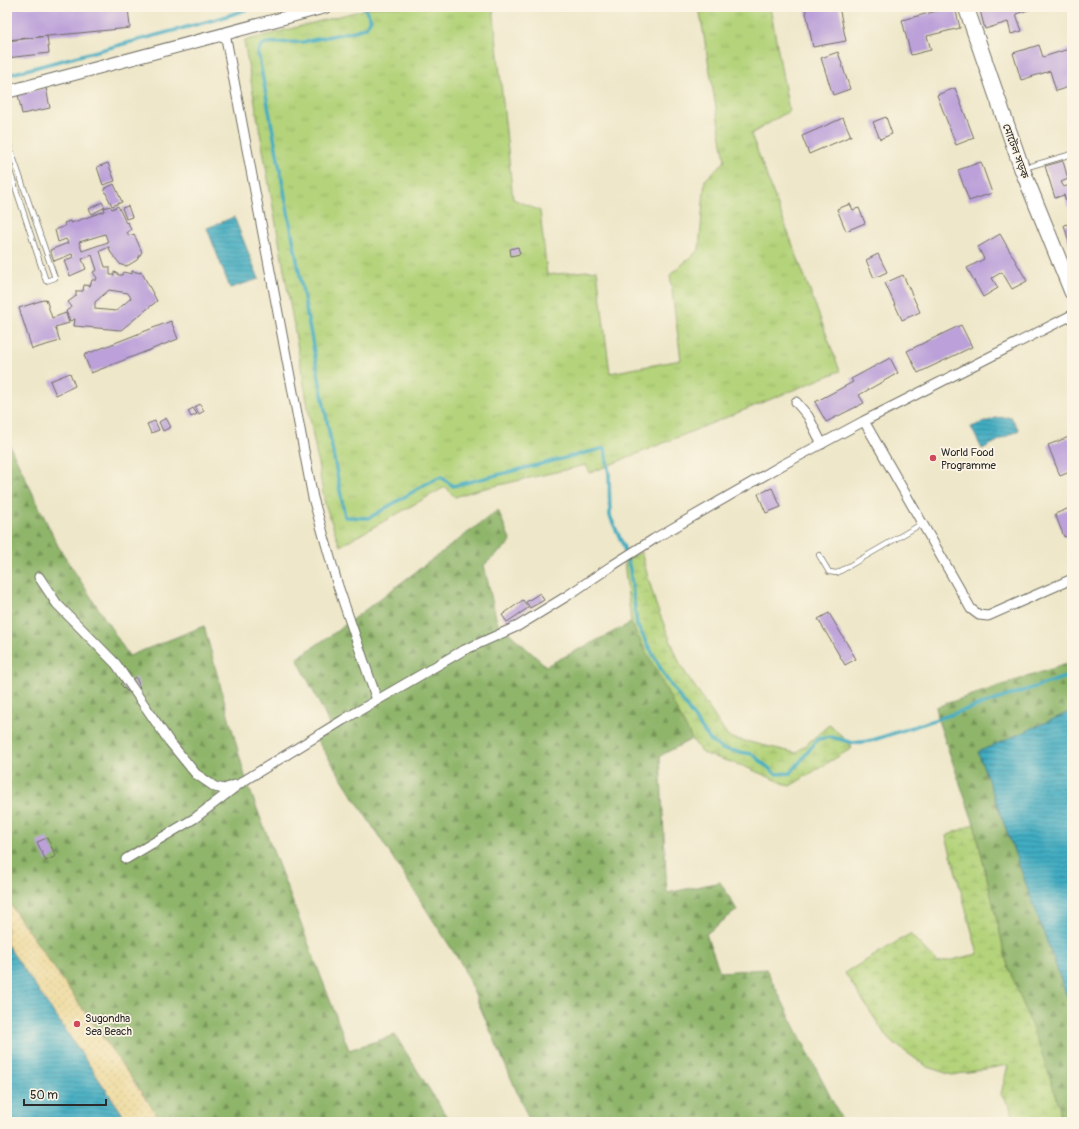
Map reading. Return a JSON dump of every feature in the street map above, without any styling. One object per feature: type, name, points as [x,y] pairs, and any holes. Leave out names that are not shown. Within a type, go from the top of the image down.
[{"type":"highway","name":"মোটেল সড়ক","points":[[966,7],[1022,169],[1072,292]]},
{"type":"street","points":[[7,92],[325,7]]},
{"type":"street","points":[[225,33],[313,498],[338,586],[377,700]]},
{"type":"street","points":[[126,859],[195,818],[242,782],[377,700],[462,651],[518,626],[654,539],[864,421],[1072,315]]},
{"type":"street","points":[[796,402],[808,416],[822,444]]},
{"type":"street","points":[[864,421],[971,609],[979,615],[988,616],[1072,580]]},
{"type":"street","points":[[39,577],[57,604],[116,664],[168,741],[196,774],[215,787],[224,789],[242,782]]},
{"type":"lane","points":[[7,139],[55,278],[46,281],[7,162]]},
{"type":"lane","points":[[1022,169],[1072,154]]},
{"type":"lane","points":[[819,555],[829,572],[837,573],[923,523]]},
{"type":"green space","points":[[374,7],[493,7],[513,199],[540,211],[547,275],[597,270],[610,373],[681,360],[670,275],[699,250],[705,180],[725,161],[699,7],[770,7],[789,111],[751,134],[840,371],[590,473],[586,465],[473,491],[455,497],[445,487],[340,546],[325,504],[244,41]]},
{"type":"green space","points":[[7,440],[58,546],[129,656],[204,626],[246,780],[349,1050],[395,1035],[450,1122],[162,1122],[15,912],[7,897]]},
{"type":"green space","points":[[498,510],[511,542],[484,565],[497,622],[546,666],[631,623],[692,739],[660,756],[667,893],[720,882],[737,910],[706,934],[720,972],[766,969],[843,1122],[530,1122],[462,965],[315,737],[330,725],[297,658],[337,631]]},
{"type":"green space","points":[[641,552],[656,605],[681,666],[728,737],[796,753],[830,724],[852,748],[790,786],[743,766],[702,753],[692,739],[631,623],[624,561]]},
{"type":"green space","points":[[1072,662],[1072,711],[978,752],[1072,1010],[1072,1122],[1059,1122],[1059,1105],[1007,963],[974,824],[939,723],[936,707]]},
{"type":"green space","points":[[974,824],[1007,963],[1041,1051],[1059,1105],[1059,1122],[1045,1122],[1021,1117],[1019,1122],[1016,1122],[1010,1107],[1001,1094],[1008,1065],[952,1075],[927,1067],[888,1039],[845,973],[910,934],[938,963],[978,954],[946,836]]},
{"type":"sand","name":"Sugondha Sea Beach","points":[[7,897],[15,912],[162,1122],[128,1122],[7,945]]},
{"type":"water","points":[[234,217],[259,279],[230,288],[207,228]]},
{"type":"water","points":[[1011,417],[1019,430],[982,449],[971,427],[996,418]]},
{"type":"water","points":[[1072,711],[1072,1010],[978,752]]},
{"type":"water","points":[[7,945],[17,959],[128,1122],[7,1122]]},
{"type":"building","points":[[7,7],[128,7],[130,28],[7,40]]},
{"type":"building","points":[[805,7],[839,7],[846,41],[813,47]]},
{"type":"building","points":[[955,7],[960,28],[927,36],[931,50],[911,55],[902,20]]},
{"type":"building","points":[[979,7],[1037,7],[1016,14],[1022,31],[1011,34],[1008,22],[985,29]]},
{"type":"building","points":[[47,36],[49,53],[7,58],[7,41]]},
{"type":"building","points":[[1039,45],[1043,57],[1072,48],[1072,86],[1056,91],[1050,71],[1021,80],[1013,53]]},
{"type":"building","points":[[838,52],[850,89],[833,95],[821,58]]},
{"type":"building","points":[[46,88],[50,108],[22,114],[18,94]]},
{"type":"building","points":[[955,88],[974,138],[956,145],[937,95]]},
{"type":"building","points":[[886,117],[892,134],[880,139],[873,122]]},
{"type":"building","points":[[843,118],[851,136],[809,154],[802,136]]},
{"type":"building","points":[[1063,161],[1068,179],[1061,182],[1064,187],[1072,184],[1072,206],[1068,207],[1064,195],[1055,198],[1045,166]]},
{"type":"building","points":[[981,162],[992,193],[969,201],[958,170]]},
{"type":"building","points":[[108,163],[115,181],[103,185],[97,167]]},
{"type":"building","points":[[114,184],[122,202],[112,206],[104,189]]},
{"type":"building","points":[[102,202],[105,207],[92,214],[89,209]]},
{"type":"building","points":[[850,204],[853,210],[859,208],[865,223],[846,231],[837,209]]},
{"type":"building","points":[[110,206],[112,209],[118,206],[131,230],[127,232],[129,236],[134,234],[142,252],[137,260],[127,266],[121,265],[111,253],[109,247],[100,251],[105,267],[110,267],[110,275],[114,275],[114,272],[118,273],[118,275],[122,275],[123,272],[132,274],[132,271],[141,273],[141,271],[157,301],[121,330],[74,326],[75,319],[70,321],[66,311],[72,307],[68,302],[76,296],[76,291],[83,291],[84,285],[90,286],[92,280],[96,280],[97,278],[93,272],[97,270],[92,255],[82,259],[86,269],[70,276],[64,261],[73,257],[72,254],[54,261],[50,250],[68,243],[66,239],[58,242],[55,230],[65,226],[64,223],[70,221],[71,223],[105,211],[104,208]],"holes":[[[105,234],[108,242],[82,251],[79,242]],[[109,290],[128,293],[131,298],[116,311],[95,309],[95,302]]]},
{"type":"building","points":[[128,206],[132,217],[126,219],[122,208]]},
{"type":"building","points":[[1072,223],[1072,253],[1064,225]]},
{"type":"building","points":[[1000,234],[1027,281],[1012,289],[1002,272],[992,278],[998,288],[983,297],[967,268],[984,259],[978,247]]},
{"type":"building","points":[[518,247],[520,254],[511,256],[510,249]]},
{"type":"building","points":[[878,254],[887,272],[874,278],[866,260]]},
{"type":"building","points":[[903,275],[920,312],[902,320],[885,283]]},
{"type":"building","points":[[46,299],[52,318],[66,313],[69,323],[55,327],[60,341],[32,349],[19,308]]},
{"type":"building","points":[[171,321],[178,339],[91,373],[84,355]]},
{"type":"building","points":[[961,325],[972,347],[918,373],[907,351]]},
{"type":"building","points":[[890,358],[898,373],[859,395],[864,403],[826,422],[815,402],[853,382],[851,379]]},
{"type":"building","points":[[70,373],[75,386],[56,395],[50,381]]},
{"type":"building","points":[[200,404],[204,411],[199,414],[195,407]]},
{"type":"building","points":[[193,408],[197,414],[191,417],[188,411]]},
{"type":"building","points":[[166,418],[171,427],[163,431],[159,422]]},
{"type":"building","points":[[155,421],[159,430],[151,433],[147,424]]},
{"type":"building","points":[[1069,437],[1072,445],[1072,471],[1060,476],[1048,445]]},
{"type":"building","points":[[772,488],[781,507],[766,513],[758,494]]},
{"type":"building","points":[[1072,507],[1072,534],[1064,537],[1055,514]]},
{"type":"building","points":[[540,593],[544,600],[530,608],[526,602]]},
{"type":"building","points":[[523,600],[528,608],[507,622],[502,615]]},
{"type":"building","points":[[829,613],[856,659],[845,665],[818,619]]},
{"type":"building","points":[[136,677],[140,688],[136,689],[132,679]]},
{"type":"building","points":[[124,681],[131,689],[128,692],[120,684]]},
{"type":"building","points":[[47,838],[56,856],[46,861],[37,842]]},
{"type":"waterway","points":[[7,75],[221,18],[254,7]]},
{"type":"waterway","points":[[364,7],[371,19],[366,27],[355,31],[303,42],[266,43],[261,46],[258,52],[345,517],[369,518],[426,484],[441,477],[453,486],[605,448],[609,474],[610,516],[623,545],[630,569],[637,625],[666,678],[710,740],[722,749],[752,754],[776,774],[791,773],[818,739],[832,737],[853,743],[870,741],[1072,675]]},
{"type":"place","name":"World Food Programme","points":[[933,458]]},
{"type":"place","name":"Sugondha Sea Beach","points":[[77,1024]]}]
